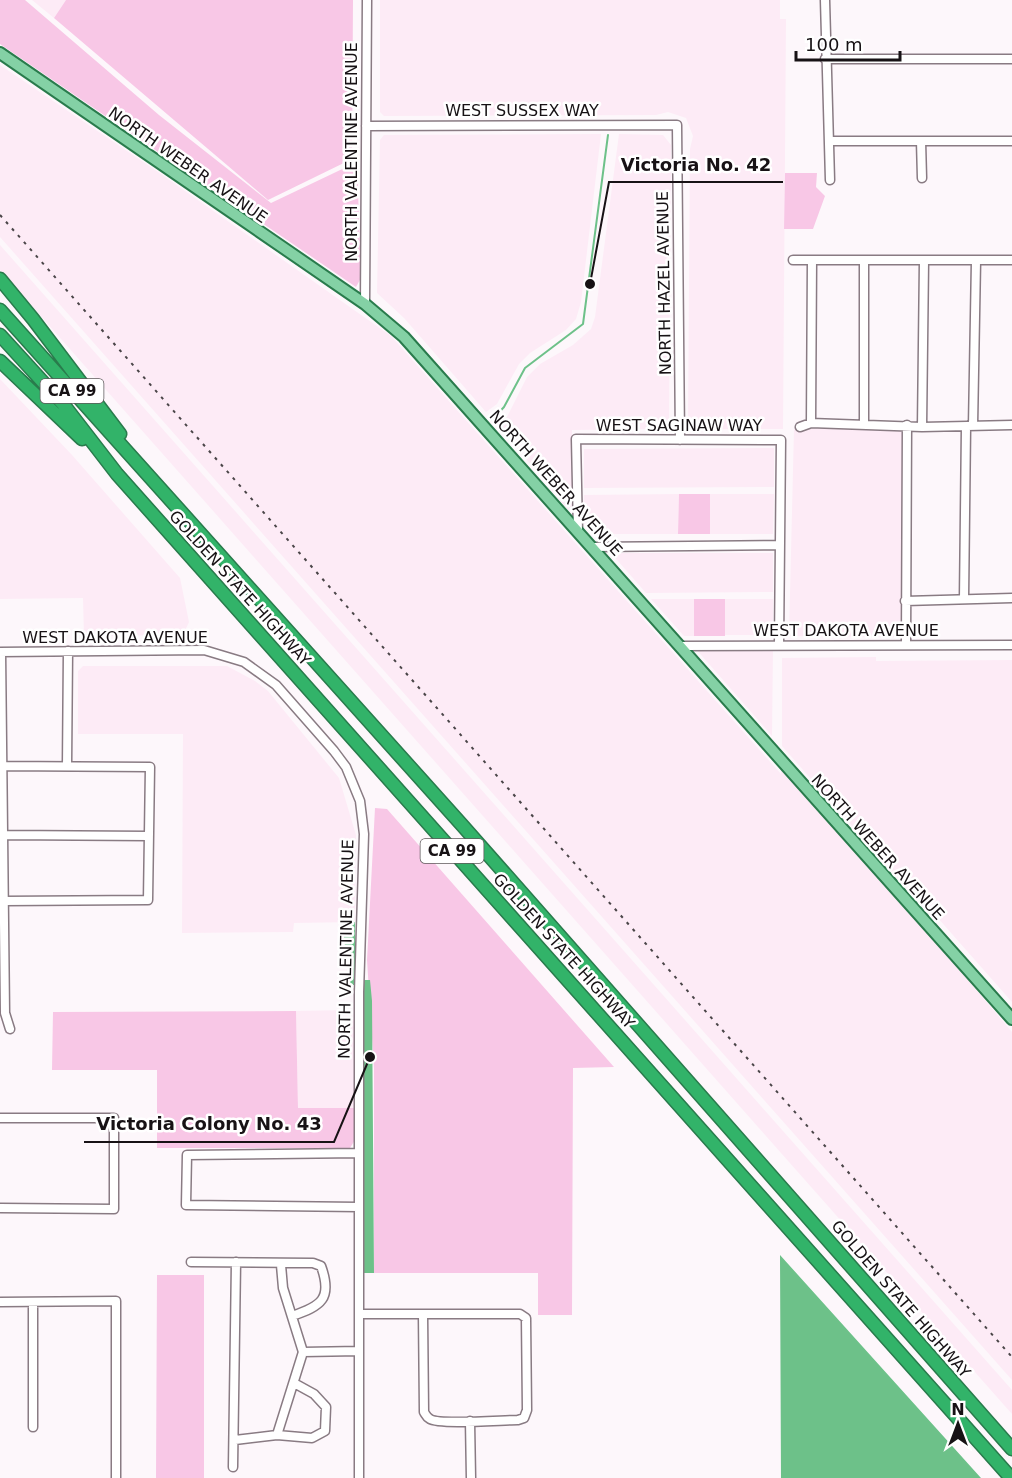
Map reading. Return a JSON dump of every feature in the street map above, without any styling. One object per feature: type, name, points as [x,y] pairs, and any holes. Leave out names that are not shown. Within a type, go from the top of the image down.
[{"type":"highway","points":[[0,279],[119,432],[145,473]]},
{"type":"highway","name":"GOLDEN STATE HIGHWAY","points":[[0,310],[462,825],[1012,1449]]},
{"type":"highway","name":"GOLDEN STATE HIGHWAY","points":[[0,335],[63,404],[117,474],[1011,1478]]},
{"type":"highway","points":[[0,361],[39,396],[117,474]]},
{"type":"main road","name":"NORTH WEBER AVENUE","points":[[0,53],[365,304],[393,326],[417,350],[1012,1019]]},
{"type":"street","name":"NORTH VALENTINE AVENUE","points":[[365,304],[367,0]]},
{"type":"street","points":[[825,0],[830,180]]},
{"type":"street","points":[[825,59],[1012,59]]},
{"type":"street","name":"WEST SUSSEX WAY","points":[[366,126],[677,125]]},
{"type":"street","name":"NORTH HAZEL AVENUE","points":[[677,125],[680,441]]},
{"type":"street","points":[[830,141],[1012,141]]},
{"type":"street","points":[[921,141],[922,178]]},
{"type":"street","points":[[793,260],[1012,260]]},
{"type":"street","points":[[810,423],[812,260]]},
{"type":"street","points":[[864,261],[864,425]]},
{"type":"street","points":[[922,427],[924,261]]},
{"type":"street","points":[[964,599],[976,261]]},
{"type":"street","points":[[800,427],[810,423],[922,427],[1012,425]]},
{"type":"street","points":[[906,644],[907,425]]},
{"type":"street","name":"WEST SAGINAW WAY","points":[[578,531],[576,439],[781,440],[780,545]]},
{"type":"street","points":[[592,547],[780,545],[779,645]]},
{"type":"street","points":[[905,601],[1012,598]]},
{"type":"street","name":"WEST DAKOTA AVENUE","points":[[681,646],[1012,645]]},
{"type":"street","name":"WEST DAKOTA AVENUE","points":[[0,652],[204,650],[223,654],[260,671],[276,684],[311,724]]},
{"type":"street","points":[[67,766],[68,651]]},
{"type":"street","points":[[0,652],[5,1013],[10,1029]]},
{"type":"street","name":"NORTH VALENTINE AVENUE","points":[[311,724],[346,767],[360,801],[363,820],[358,1153],[359,1478]]},
{"type":"street","points":[[1,766],[150,767],[148,900],[4,901]]},
{"type":"street","points":[[4,835],[149,836]]},
{"type":"street","points":[[0,1118],[114,1118],[114,1209],[0,1208]]},
{"type":"street","points":[[358,1153],[187,1155],[186,1205],[359,1207]]},
{"type":"street","points":[[191,1262],[281,1265],[313,1263],[321,1266],[326,1278],[326,1290],[322,1300],[314,1308],[292,1316]]},
{"type":"street","points":[[234,1467],[236,1262]]},
{"type":"street","points":[[278,1435],[303,1352],[283,1288],[281,1265]]},
{"type":"street","points":[[0,1302],[116,1301],[116,1478]]},
{"type":"street","points":[[33,1302],[33,1427]]},
{"type":"street","points":[[359,1314],[423,1314],[520,1314],[526,1318],[526,1410],[524,1418],[470,1421],[433,1421],[427,1418],[424,1412],[423,1314]]},
{"type":"street","points":[[303,1352],[359,1351]]},
{"type":"street","points":[[235,1440],[278,1435],[312,1438],[326,1431],[326,1407],[314,1394],[294,1383]]},
{"type":"street","points":[[470,1421],[471,1478]]},
{"type":"shaded area","points":[[0,0],[25,0],[159,115],[271,203],[357,162],[361,278],[356,287],[0,44]]},
{"type":"shaded area","points":[[32,0],[66,0],[54,18]]},
{"type":"shaded area","points":[[66,0],[353,0],[352,159],[268,200],[54,18]]},
{"type":"shaded area","points":[[380,0],[780,0],[780,19],[786,19],[783,429],[695,429],[688,424],[690,149],[693,136],[686,118],[668,112],[656,115],[384,116],[380,112]]},
{"type":"shaded area","points":[[0,65],[158,172],[391,336],[781,774],[782,761],[1012,1032],[1012,1380],[0,237]]},
{"type":"shaded area","points":[[601,134],[581,302],[576,319],[566,330],[530,353],[519,364],[497,404],[486,412],[404,318],[377,293],[380,140],[384,135]]},
{"type":"shaded area","points":[[619,134],[663,135],[671,145],[669,423],[663,429],[572,430],[572,507],[568,510],[498,425],[507,417],[527,377],[540,364],[573,345],[591,329],[595,317]]},
{"type":"shaded area","points":[[785,173],[817,173],[816,187],[825,196],[813,229],[784,229]]},
{"type":"shaded area","points":[[0,245],[1012,1390],[1012,1414],[0,270]]},
{"type":"shaded area","points":[[0,379],[72,455],[180,578],[189,622],[183,635],[84,636],[83,598],[0,599]]},
{"type":"shaded area","points":[[794,429],[902,429],[902,637],[789,636]]},
{"type":"shaded area","points":[[774,448],[774,487],[584,488],[584,449]]},
{"type":"shaded area","points":[[679,494],[678,534],[594,534],[584,523],[584,495]]},
{"type":"shaded area","points":[[679,494],[710,494],[710,534],[678,534]]},
{"type":"shaded area","points":[[710,494],[774,494],[773,534],[710,534]]},
{"type":"shaded area","points":[[611,553],[773,553],[773,592],[646,593]]},
{"type":"shaded area","points":[[651,599],[694,599],[694,636],[684,636]]},
{"type":"shaded area","points":[[694,599],[725,599],[725,636],[694,636]]},
{"type":"shaded area","points":[[725,599],[773,599],[773,635],[725,635]]},
{"type":"shaded area","points":[[695,648],[773,648],[772,736]]},
{"type":"shaded area","points":[[876,657],[876,661],[1012,660],[1012,1002],[937,917],[934,919],[782,746],[782,658]]},
{"type":"shaded area","points":[[83,666],[227,666],[268,691],[339,778],[356,835],[355,922],[294,923],[293,932],[182,933],[183,734],[78,734],[78,671]]},
{"type":"shaded area","points":[[375,808],[387,809],[614,1067],[573,1068],[572,1315],[538,1315],[538,1273],[374,1273],[374,1069],[367,960]]},
{"type":"shaded area","points":[[340,922],[355,922],[356,985],[349,985],[349,964]]},
{"type":"shaded area","points":[[362,980],[370,980],[372,1001],[374,1273],[362,1273]]},
{"type":"shaded area","points":[[349,1010],[350,1018],[355,1020],[355,1108],[298,1108],[296,1011]]},
{"type":"shaded area","points":[[296,1011],[298,1108],[355,1108],[355,1140],[350,1148],[157,1148],[157,1070],[52,1070],[53,1012]]},
{"type":"shaded area","points":[[780,1255],[981,1478],[781,1478]]},
{"type":"shaded area","points":[[157,1275],[204,1275],[204,1478],[156,1478]]},
{"type":"waterway","points":[[492,420],[504,407],[525,368],[583,324],[608,135]]},
{"type":"railway","points":[[0,215],[1012,1357]]},
{"type":"place","name":"Victoria No. 42","points":[[590,284]]},
{"type":"place","name":"Victoria Colony No. 43","points":[[370,1057]]}]
